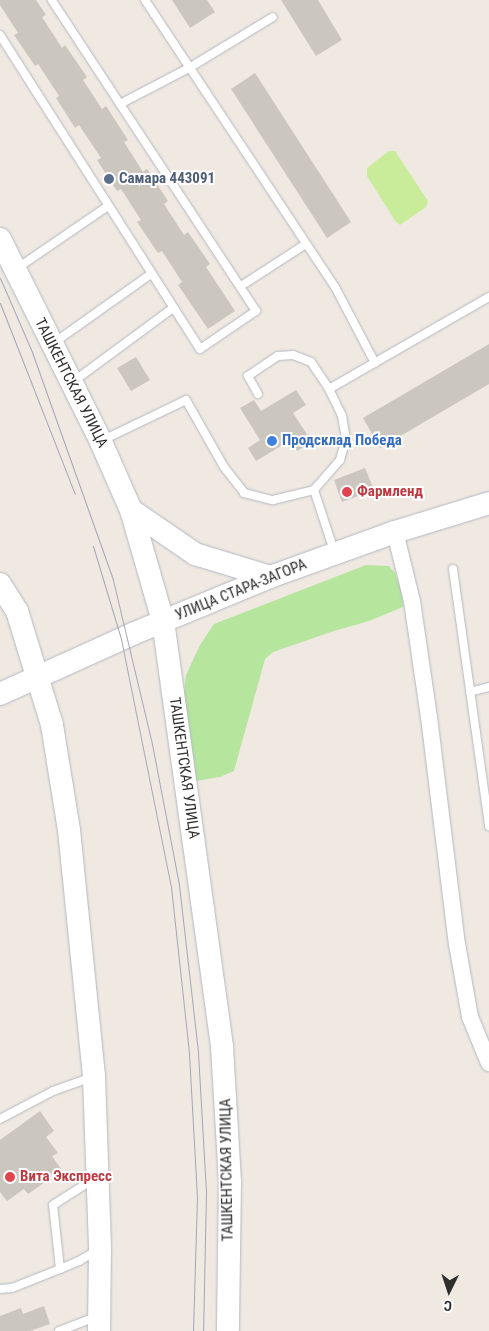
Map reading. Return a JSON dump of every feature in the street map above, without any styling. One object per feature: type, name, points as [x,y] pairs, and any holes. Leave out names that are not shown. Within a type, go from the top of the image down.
[{"type":"main road","name":"ТАШКЕНТСКАЯ УЛИЦА","points":[[0,239],[101,442],[131,510],[163,621],[222,1047],[230,1181],[228,1331]]},
{"type":"main road","name":"УЛИЦА СТАРА-ЗАГОРА","points":[[0,694],[163,621],[270,577],[395,532],[489,503]]},
{"type":"main road","points":[[131,510],[195,554],[270,577]]},
{"type":"main road","points":[[0,584],[17,611],[36,678],[52,725],[69,830],[94,1076],[100,1248],[99,1323]]},
{"type":"street","points":[[395,532],[414,611],[457,944],[470,1018],[489,1063]]},
{"type":"lane","points":[[0,35],[200,349],[256,311],[52,0]]},
{"type":"lane","points":[[145,0],[335,287],[375,363]]},
{"type":"lane","points":[[120,104],[189,68],[273,17]]},
{"type":"lane","points":[[14,270],[108,206]]},
{"type":"lane","points":[[241,286],[306,244]]},
{"type":"lane","points":[[51,344],[151,274]]},
{"type":"lane","points":[[329,389],[489,297]]},
{"type":"lane","points":[[70,383],[173,308]]},
{"type":"lane","points":[[101,442],[186,400],[224,467],[244,492],[273,500],[314,490],[340,460],[346,439],[342,416],[329,389],[311,362],[293,355],[278,356],[248,376],[258,394]]},
{"type":"lane","points":[[314,490],[335,553]]},
{"type":"lane","points":[[452,569],[489,826]]},
{"type":"lane","points":[[470,692],[489,687]]},
{"type":"lane","points":[[0,1119],[53,1091],[94,1076]]},
{"type":"lane","points":[[60,1269],[53,1205],[98,1177]]},
{"type":"lane","points":[[0,1289],[12,1288],[60,1269],[79,1261],[100,1248]]},
{"type":"lane","points":[[59,1331],[99,1323]]},
{"type":"green space","points":[[389,151],[395,151],[428,201],[426,207],[400,225],[396,222],[367,176],[367,168]]},
{"type":"green space","points":[[366,565],[389,566],[395,573],[402,591],[403,607],[369,621],[273,652],[265,659],[234,771],[220,777],[196,781],[183,703],[186,675],[200,645],[214,624]]},
{"type":"building","points":[[0,0],[36,0],[46,15],[42,17],[62,48],[65,45],[87,77],[83,80],[102,109],[106,106],[128,140],[124,142],[143,172],[147,169],[168,201],[164,204],[184,235],[188,232],[210,264],[206,267],[235,311],[208,329],[178,285],[182,282],[162,251],[158,253],[137,222],[141,220],[121,189],[117,191],[97,160],[101,158],[79,125],[75,128],[56,98],[59,96],[38,64],[35,66],[14,35],[18,33],[0,5]]},
{"type":"building","points":[[172,0],[207,0],[215,12],[190,28]]},
{"type":"building","points":[[281,0],[318,0],[342,40],[316,56]]},
{"type":"building","points":[[255,73],[351,222],[327,238],[231,89]]},
{"type":"building","points":[[489,344],[489,384],[380,448],[363,418]]},
{"type":"building","points":[[136,357],[150,380],[131,391],[117,368]]},
{"type":"building","points":[[296,390],[306,405],[293,413],[312,442],[297,451],[291,440],[256,461],[248,448],[260,440],[240,408],[254,400],[261,411]]},
{"type":"building","points":[[365,468],[374,490],[342,502],[334,480]]},
{"type":"building","points":[[40,1111],[54,1131],[46,1137],[58,1153],[52,1156],[62,1170],[28,1194],[24,1189],[7,1201],[0,1192],[0,1140]]},
{"type":"building","points":[[44,1306],[50,1324],[30,1331],[0,1331],[0,1316],[21,1308],[23,1314]]},
{"type":"tram line","points":[[0,278],[32,352],[113,580],[151,739],[179,885],[198,1053],[206,1192],[203,1331]]},
{"type":"tram line","points":[[0,303],[75,494]]},
{"type":"tram line","points":[[93,546],[121,639],[171,887],[189,1054],[197,1196],[193,1331]]},
{"type":"place","name":"Самара 443091","points":[[109,179]]},
{"type":"place","name":"Продсклад Победа","points":[[272,441]]},
{"type":"place","name":"Фармленд","points":[[347,492]]},
{"type":"place","name":"Вита Экспресс","points":[[10,1177]]}]
